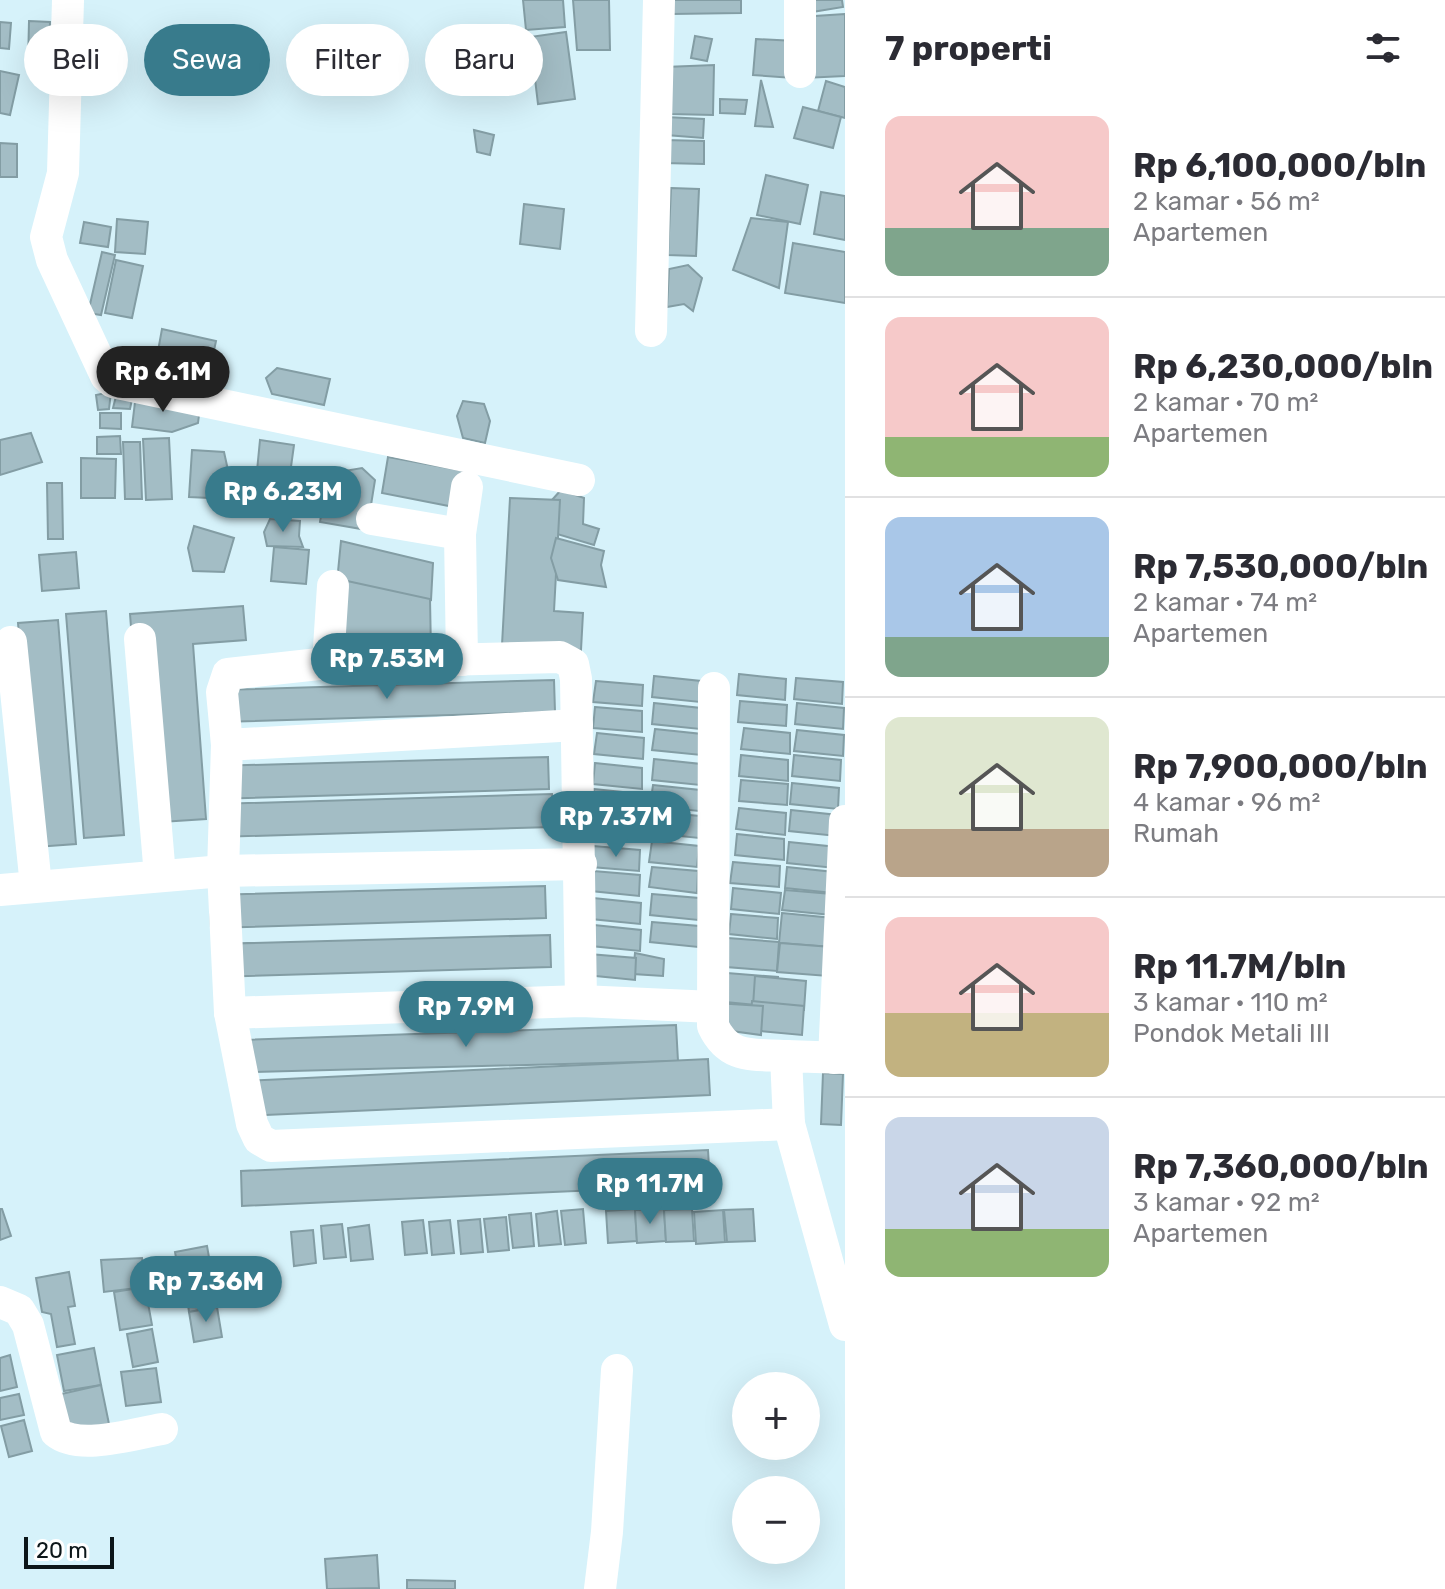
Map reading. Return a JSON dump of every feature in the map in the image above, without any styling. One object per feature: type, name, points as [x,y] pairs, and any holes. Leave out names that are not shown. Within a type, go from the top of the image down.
[{"type":"street","points":[[68,0],[63,173],[46,237],[59,274],[106,376],[113,382],[579,480]]},
{"type":"street","points":[[651,331],[659,0]]},
{"type":"street","points":[[800,0],[800,72]]},
{"type":"street","points":[[462,660],[460,534],[467,487]]},
{"type":"street","points":[[372,519],[460,534]]},
{"type":"street","points":[[328,663],[333,586]]},
{"type":"street","points":[[140,639],[160,876]]},
{"type":"street","points":[[11,642],[36,886]]},
{"type":"street","points":[[581,1001],[581,864],[573,664],[560,657],[328,663],[228,674],[222,692],[227,745],[223,871],[230,1013],[252,1124],[259,1139],[271,1146],[789,1124]]},
{"type":"street","points":[[714,688],[713,1026],[720,1041],[729,1048],[740,1053],[839,1058],[845,821]]},
{"type":"street","points":[[227,745],[577,725]]},
{"type":"street","points":[[0,890],[223,871],[581,864]]},
{"type":"street","points":[[230,1013],[581,1001],[713,1007]]},
{"type":"street","points":[[786,1056],[789,1124],[844,1315]]},
{"type":"street","points":[[0,1302],[19,1310],[28,1325],[56,1432],[64,1440],[80,1442],[162,1429]]},
{"type":"street","points":[[600,1589],[607,1532],[617,1370]]},
{"type":"building","points":[[523,0],[563,0],[565,27],[543,29],[543,24],[525,24]]},
{"type":"building","points":[[573,0],[609,0],[610,50],[577,50]]},
{"type":"building","points":[[672,0],[741,0],[741,13],[672,14]]},
{"type":"building","points":[[804,0],[842,0],[843,7],[806,13]]},
{"type":"building","points":[[845,14],[845,76],[804,78],[800,17]]},
{"type":"building","points":[[29,21],[50,22],[50,24],[29,24]]},
{"type":"building","points":[[0,22],[11,23],[9,49],[0,48]]},
{"type":"building","points":[[566,32],[575,99],[538,104],[537,96],[543,96],[543,35]]},
{"type":"building","points":[[695,36],[712,39],[707,61],[691,58]]},
{"type":"building","points":[[756,39],[796,41],[793,78],[753,75]]},
{"type":"building","points":[[714,65],[713,115],[670,114],[665,67]]},
{"type":"building","points":[[0,71],[19,75],[10,115],[0,113]]},
{"type":"building","points":[[761,80],[773,127],[755,126]]},
{"type":"building","points":[[826,81],[845,87],[845,118],[818,111]]},
{"type":"building","points":[[720,99],[747,100],[745,114],[720,113]]},
{"type":"building","points":[[803,107],[841,117],[833,148],[794,138]]},
{"type":"building","points":[[666,117],[704,119],[703,138],[666,135]]},
{"type":"building","points":[[474,130],[494,135],[490,155],[477,152]]},
{"type":"building","points":[[665,140],[704,141],[704,164],[664,163]]},
{"type":"building","points":[[0,143],[17,144],[17,177],[0,177]]},
{"type":"building","points":[[766,175],[808,185],[800,224],[757,215]]},
{"type":"building","points":[[671,188],[699,189],[696,256],[668,255]]},
{"type":"building","points":[[821,192],[845,196],[845,240],[814,234]]},
{"type":"building","points":[[524,204],[564,209],[560,249],[520,244]]},
{"type":"building","points":[[751,218],[788,222],[779,288],[733,270]]},
{"type":"building","points":[[117,219],[148,222],[145,254],[115,252]]},
{"type":"building","points":[[84,222],[111,227],[108,247],[80,243]]},
{"type":"building","points":[[793,243],[845,252],[845,303],[785,293]]},
{"type":"building","points":[[102,252],[115,255],[101,315],[88,313]]},
{"type":"building","points":[[116,260],[143,266],[132,318],[105,313]]},
{"type":"building","points":[[688,265],[702,278],[693,311],[684,304],[667,307],[669,269]]},
{"type":"building","points":[[162,329],[216,341],[209,374],[156,362]]},
{"type":"building","points":[[277,368],[330,379],[324,405],[272,394],[266,378]]},
{"type":"building","points":[[111,392],[109,409],[98,410],[96,395]]},
{"type":"building","points":[[117,392],[133,394],[130,409],[113,408]]},
{"type":"building","points":[[136,394],[200,407],[198,423],[172,432],[132,427]]},
{"type":"building","points":[[463,401],[484,404],[490,421],[485,443],[463,438],[457,416]]},
{"type":"building","points":[[100,413],[121,413],[121,429],[100,428]]},
{"type":"building","points":[[31,433],[42,462],[0,475],[0,440]]},
{"type":"building","points":[[120,436],[121,454],[97,454],[97,437]]},
{"type":"building","points":[[169,438],[172,499],[146,500],[143,439]]},
{"type":"building","points":[[260,440],[294,445],[290,474],[311,483],[309,514],[254,502]]},
{"type":"building","points":[[123,442],[140,442],[142,499],[125,499]]},
{"type":"building","points":[[192,450],[224,452],[233,493],[210,498],[189,497]]},
{"type":"building","points":[[388,457],[465,471],[459,508],[382,493]]},
{"type":"building","points":[[81,458],[116,459],[115,498],[81,498]]},
{"type":"building","points":[[362,468],[375,480],[367,530],[320,522],[325,491],[340,493],[344,471]]},
{"type":"building","points":[[47,483],[62,483],[63,539],[48,539]]},
{"type":"building","points":[[561,490],[584,498],[583,524],[599,529],[594,545],[557,534],[552,521],[552,500]]},
{"type":"building","points":[[510,498],[560,500],[554,611],[583,613],[581,650],[502,645]]},
{"type":"building","points":[[270,519],[300,521],[299,536],[303,547],[267,546],[264,532]]},
{"type":"building","points":[[194,526],[234,538],[224,572],[193,571],[188,548]]},
{"type":"building","points":[[556,538],[604,551],[601,565],[606,587],[558,580],[551,558]]},
{"type":"building","points":[[341,541],[433,563],[431,600],[337,582]]},
{"type":"building","points":[[274,547],[309,550],[306,584],[271,581]]},
{"type":"building","points":[[76,552],[79,588],[42,591],[39,555]]},
{"type":"building","points":[[338,579],[430,599],[431,652],[338,647]]},
{"type":"building","points":[[243,606],[246,640],[193,644],[206,819],[146,823],[130,614]]},
{"type":"building","points":[[106,611],[124,835],[84,838],[66,614]]},
{"type":"building","points":[[58,620],[76,844],[36,847],[18,623]]},
{"type":"building","points":[[739,674],[786,679],[785,700],[737,695]]},
{"type":"building","points":[[654,676],[701,681],[700,702],[652,697]]},
{"type":"building","points":[[796,678],[843,682],[842,704],[794,699]]},
{"type":"building","points":[[554,680],[555,712],[220,722],[219,690]]},
{"type":"building","points":[[596,681],[643,685],[642,706],[593,702]]},
{"type":"building","points":[[740,701],[787,705],[786,726],[738,722]]},
{"type":"building","points":[[654,703],[701,708],[700,729],[652,724]]},
{"type":"building","points":[[797,703],[844,708],[843,729],[795,724]]},
{"type":"building","points":[[595,707],[642,711],[642,732],[593,728]]},
{"type":"building","points":[[744,728],[790,733],[790,754],[741,749]]},
{"type":"building","points":[[655,729],[702,734],[701,755],[652,750]]},
{"type":"building","points":[[797,730],[844,735],[843,756],[794,751]]},
{"type":"building","points":[[597,733],[644,738],[643,759],[594,754]]},
{"type":"building","points":[[741,755],[788,760],[788,781],[739,776]]},
{"type":"building","points":[[794,755],[841,760],[840,781],[792,776]]},
{"type":"building","points":[[548,757],[549,789],[214,799],[213,766]]},
{"type":"building","points":[[654,759],[701,764],[700,785],[652,780]]},
{"type":"building","points":[[595,763],[642,768],[642,789],[593,784]]},
{"type":"building","points":[[741,780],[788,784],[787,805],[739,801]]},
{"type":"building","points":[[792,783],[839,788],[838,809],[790,804]]},
{"type":"building","points":[[653,785],[700,790],[699,811],[650,806]]},
{"type":"building","points":[[594,789],[641,794],[640,815],[592,810]]},
{"type":"building","points":[[552,794],[553,827],[218,837],[217,804]]},
{"type":"building","points":[[739,808],[786,813],[785,835],[736,829]]},
{"type":"building","points":[[791,810],[838,815],[837,836],[789,831]]},
{"type":"building","points":[[654,812],[700,816],[699,838],[651,833]]},
{"type":"building","points":[[595,816],[642,821],[641,842],[593,837]]},
{"type":"building","points":[[737,834],[784,839],[784,860],[735,855]]},
{"type":"building","points":[[652,841],[699,846],[697,867],[649,862]]},
{"type":"building","points":[[789,842],[837,847],[835,868],[787,863]]},
{"type":"building","points":[[593,846],[640,850],[639,871],[591,867]]},
{"type":"building","points":[[733,862],[780,866],[779,887],[730,883]]},
{"type":"building","points":[[652,867],[698,871],[697,893],[649,887]]},
{"type":"building","points":[[787,867],[834,872],[833,893],[785,888]]},
{"type":"building","points":[[593,871],[640,875],[639,896],[591,891]]},
{"type":"building","points":[[545,886],[546,918],[211,928],[210,895]]},
{"type":"building","points":[[733,888],[781,893],[779,914],[731,909]]},
{"type":"building","points":[[785,890],[832,894],[831,915],[782,910]]},
{"type":"building","points":[[652,894],[699,898],[698,920],[650,915]]},
{"type":"building","points":[[593,898],[641,903],[640,924],[591,919]]},
{"type":"building","points":[[782,913],[833,918],[831,947],[779,943]]},
{"type":"building","points":[[731,914],[778,918],[777,939],[729,934]]},
{"type":"building","points":[[652,922],[699,926],[698,947],[650,942]]},
{"type":"building","points":[[594,925],[641,930],[640,951],[591,946]]},
{"type":"building","points":[[550,935],[551,967],[216,977],[214,944]]},
{"type":"building","points":[[728,938],[779,942],[777,971],[726,967]]},
{"type":"building","points":[[780,943],[831,947],[828,976],[777,972]]},
{"type":"building","points":[[635,953],[664,959],[663,976],[633,974]]},
{"type":"building","points":[[589,954],[636,958],[635,980],[586,975]]},
{"type":"building","points":[[727,973],[778,977],[776,1007],[725,1002]]},
{"type":"building","points":[[755,976],[806,981],[804,1010],[753,1006]]},
{"type":"building","points":[[752,1001],[804,1006],[802,1035],[750,1030]]},
{"type":"building","points":[[715,1003],[763,1006],[761,1035],[717,1029]]},
{"type":"building","points":[[676,1025],[678,1061],[251,1072],[242,1040]]},
{"type":"building","points":[[708,1059],[710,1095],[243,1116],[242,1081]]},
{"type":"building","points":[[823,1073],[843,1074],[841,1125],[821,1124]]},
{"type":"building","points":[[708,1150],[710,1185],[242,1206],[241,1171]]},
{"type":"building","points":[[0,1209],[11,1236],[0,1240]]},
{"type":"building","points":[[583,1209],[586,1243],[565,1245],[561,1211]]},
{"type":"building","points":[[635,1209],[637,1241],[608,1243],[606,1211]]},
{"type":"building","points":[[664,1209],[666,1241],[637,1243],[635,1210]]},
{"type":"building","points":[[692,1209],[694,1241],[666,1242],[664,1210]]},
{"type":"building","points":[[753,1209],[755,1241],[727,1242],[724,1210]]},
{"type":"building","points":[[723,1210],[725,1242],[696,1244],[694,1212]]},
{"type":"building","points":[[557,1211],[561,1244],[539,1246],[536,1214]]},
{"type":"building","points":[[531,1213],[534,1246],[513,1248],[509,1215]]},
{"type":"building","points":[[506,1217],[509,1250],[488,1252],[484,1219]]},
{"type":"building","points":[[480,1219],[483,1252],[461,1254],[458,1221]]},
{"type":"building","points":[[423,1220],[427,1253],[405,1255],[402,1222]]},
{"type":"building","points":[[450,1220],[454,1253],[432,1255],[429,1222]]},
{"type":"building","points":[[342,1224],[346,1257],[324,1259],[321,1226]]},
{"type":"building","points":[[369,1225],[373,1259],[351,1261],[348,1228]]},
{"type":"building","points":[[313,1230],[316,1263],[294,1266],[291,1232]]},
{"type":"building","points":[[207,1246],[213,1280],[181,1285],[175,1252]]},
{"type":"building","points":[[142,1258],[145,1287],[104,1292],[101,1260]]},
{"type":"building","points":[[69,1272],[75,1306],[68,1307],[75,1344],[57,1347],[51,1314],[42,1312],[36,1278]]},
{"type":"building","points":[[212,1285],[217,1307],[189,1312],[186,1290]]},
{"type":"building","points":[[145,1287],[152,1325],[120,1330],[114,1292]]},
{"type":"building","points":[[217,1307],[222,1337],[194,1342],[189,1312]]},
{"type":"building","points":[[152,1329],[158,1362],[133,1367],[127,1334]]},
{"type":"building","points":[[94,1348],[101,1385],[64,1391],[57,1355]]},
{"type":"building","points":[[10,1355],[17,1387],[0,1391],[0,1358]]},
{"type":"building","points":[[156,1368],[161,1402],[126,1406],[121,1372]]},
{"type":"building","points":[[101,1385],[109,1424],[66,1433],[57,1395]]},
{"type":"building","points":[[19,1394],[24,1415],[0,1420],[0,1398]]},
{"type":"building","points":[[24,1420],[32,1451],[9,1457],[1,1426]]},
{"type":"building","points":[[377,1555],[379,1588],[327,1589],[325,1559]]},
{"type":"building","points":[[407,1580],[455,1581],[455,1589],[407,1589]]}]
